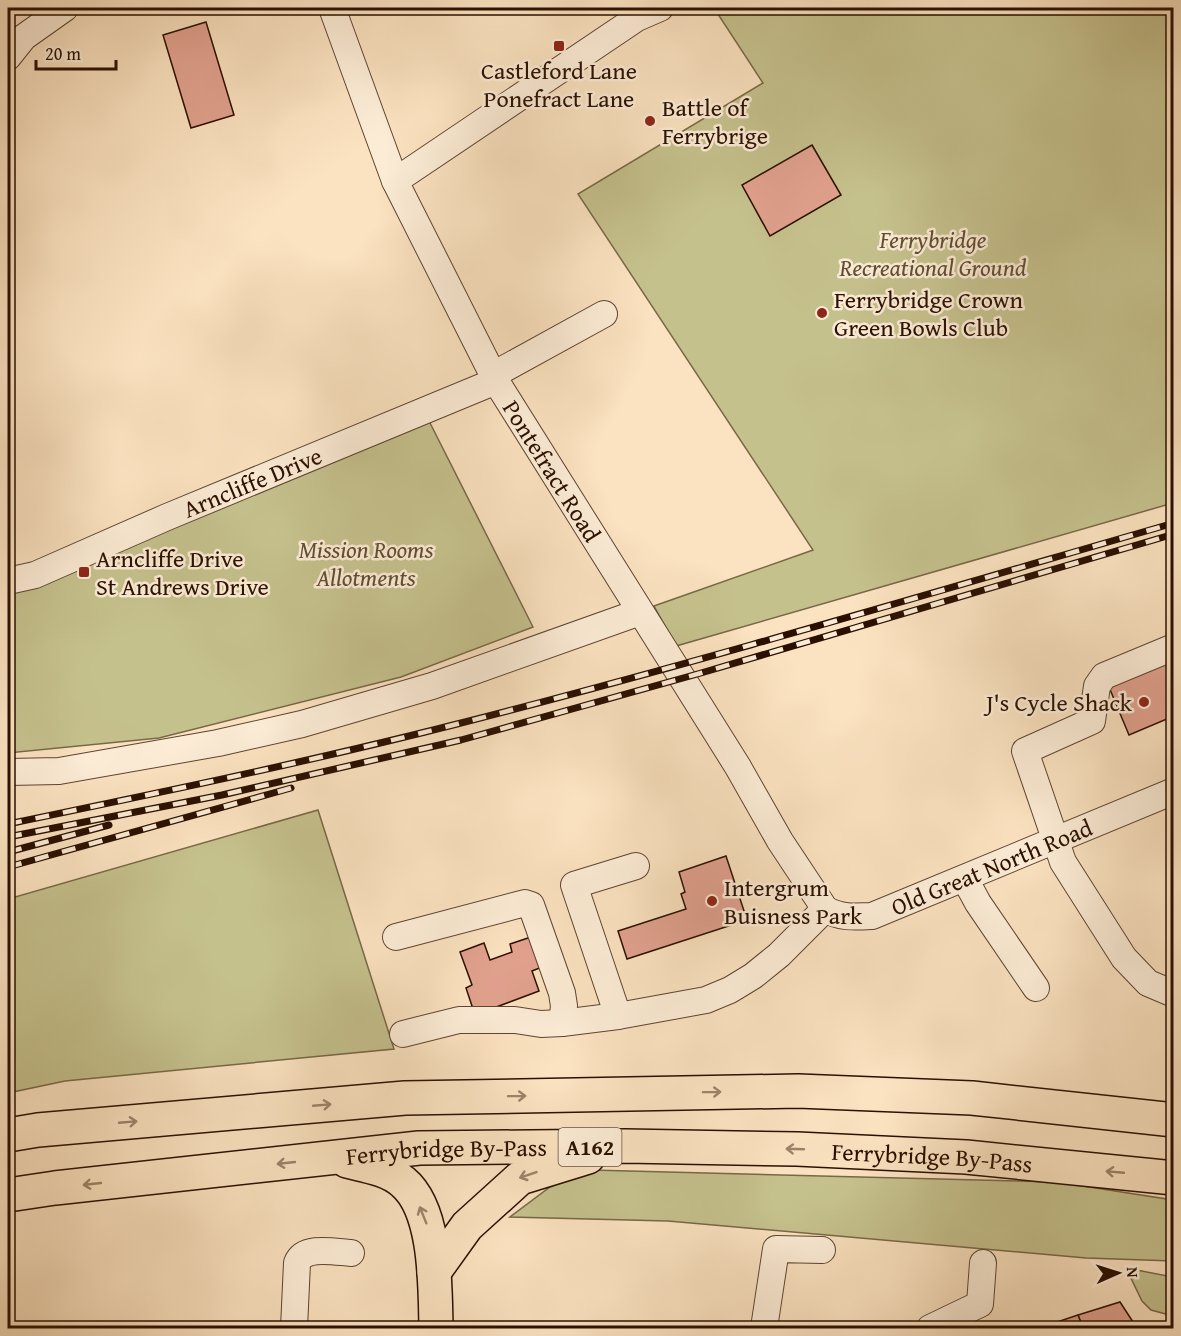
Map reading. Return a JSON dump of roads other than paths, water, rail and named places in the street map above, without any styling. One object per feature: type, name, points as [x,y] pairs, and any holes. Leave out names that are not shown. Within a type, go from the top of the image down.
[{"type":"main road","name":"A162","points":[[8,1135],[38,1130],[405,1098],[798,1090],[972,1098],[1173,1120]]},
{"type":"main road","name":"Ferrybridge By-Pass","points":[[8,1195],[419,1148],[625,1146],[797,1149],[966,1157],[1173,1178]]},
{"type":"main road","points":[[434,1272],[467,1226],[520,1178],[625,1146]]},
{"type":"main road","points":[[334,1158],[383,1170],[404,1183],[417,1201],[426,1222],[434,1272],[436,1329]]},
{"type":"street","points":[[8,57],[24,37],[65,8]]},
{"type":"street","name":"Pontefract Road","points":[[332,8],[395,181],[494,378],[738,767],[780,841],[825,909]]},
{"type":"street","points":[[395,181],[637,18],[660,8]]},
{"type":"street","name":"Arncliffe Drive","points":[[8,581],[35,575],[494,378],[604,314]]},
{"type":"street","points":[[8,772],[59,771],[218,743],[302,724],[432,686],[640,612]]},
{"type":"street","points":[[1173,647],[1104,676],[1097,686],[1092,721],[1025,751],[1064,862],[1124,958],[1148,983],[1173,994]]},
{"type":"street","name":"Old Great North Road","points":[[825,909],[850,918],[872,916],[1173,790]]},
{"type":"street","points":[[618,1016],[574,885],[636,866]]},
{"type":"street","points":[[965,879],[978,903],[1036,988]]},
{"type":"street","points":[[396,937],[525,903],[531,905],[562,993],[564,1006],[574,1022]]},
{"type":"street","points":[[403,1034],[459,1020],[515,1020],[542,1024],[574,1022],[706,1000],[730,990],[753,976],[825,909]]},
{"type":"street","points":[[764,1329],[776,1249],[822,1250]]},
{"type":"street","points":[[294,1329],[299,1257],[308,1252],[351,1253]]},
{"type":"street","points":[[930,1329],[980,1304],[983,1263]]},
{"type":"railway","points":[[8,824],[289,764],[547,701],[1174,523]]},
{"type":"railway","points":[[8,837],[222,795],[461,740],[701,673],[1174,534]]},
{"type":"railway","points":[[8,867],[291,788]]},
{"type":"railway","points":[[8,852],[109,825]]},
{"type":"place","name":"Castleford Lane Ponefract Lane","points":[[559,46]]},
{"type":"place","name":"Battle of Ferrybrige","points":[[650,121]]},
{"type":"place","name":"Ferrybridge Crown Green Bowls Club","points":[[822,313]]},
{"type":"place","name":"Arncliffe Drive St Andrews Drive","points":[[84,572]]},
{"type":"place","name":"J's Cycle Shack","points":[[1144,702]]},
{"type":"place","name":"Intergrum Buisness Park","points":[[712,901]]},
{"type":"park label","name":"Ferrybridge Recreational Ground","points":[[933,253]]},
{"type":"park label","name":"Mission Rooms Allotments","points":[[366,563]]}]
